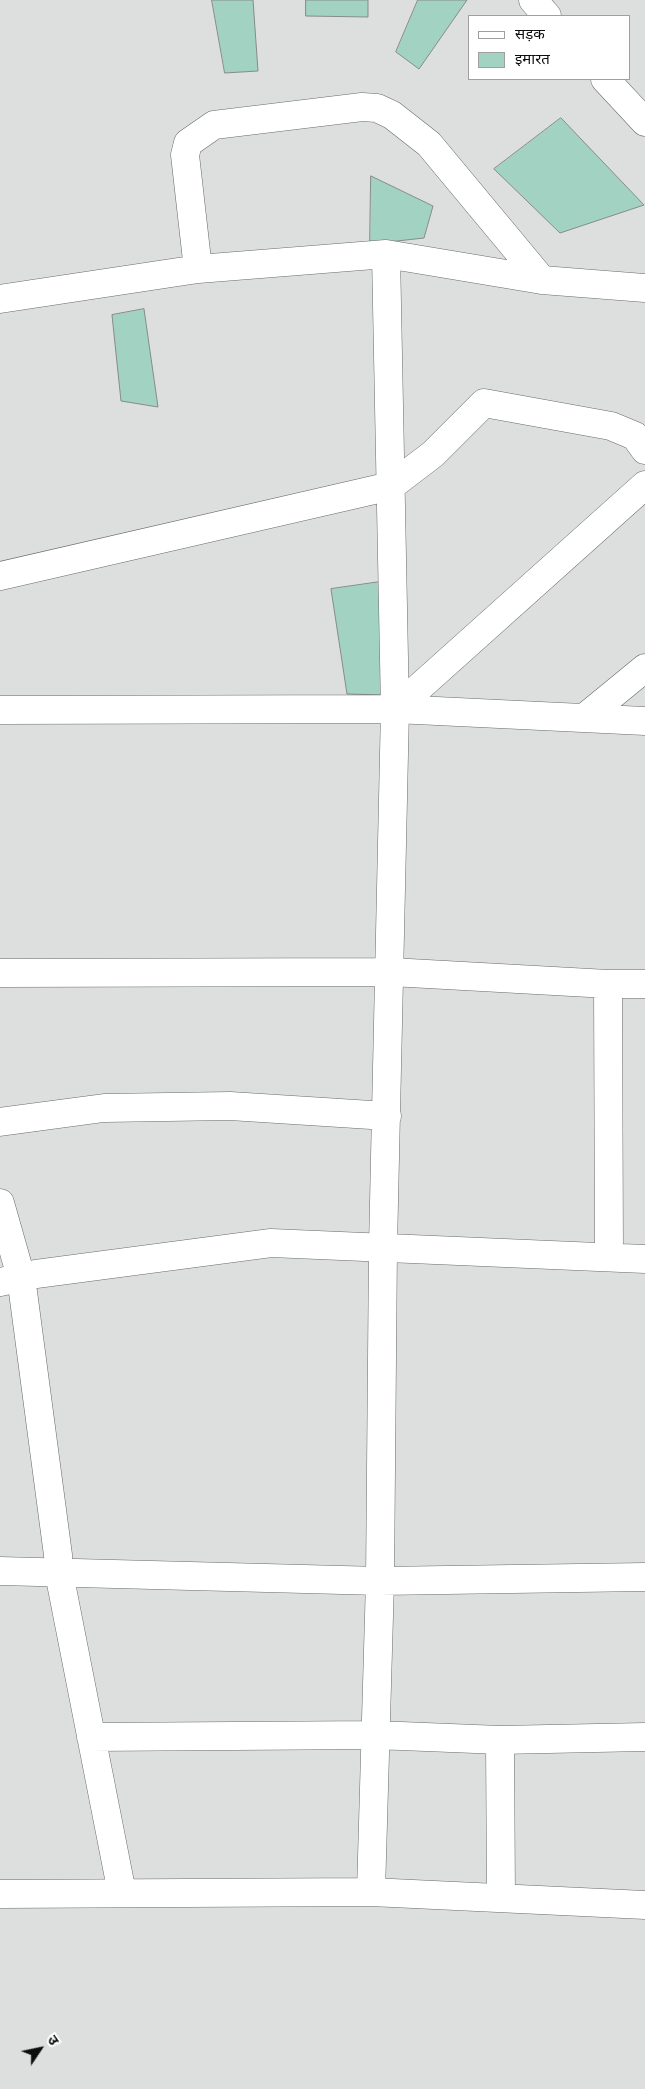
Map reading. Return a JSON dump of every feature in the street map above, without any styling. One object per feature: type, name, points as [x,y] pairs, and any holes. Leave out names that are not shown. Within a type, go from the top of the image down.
[{"type":"street","points":[[532,0],[547,15]]},
{"type":"street","points":[[606,80],[645,122]]},
{"type":"street","points":[[198,269],[185,155],[188,143],[214,125],[362,107],[377,108],[392,114],[429,144],[542,280]]},
{"type":"street","points":[[371,1892],[380,1581],[383,1247],[391,972],[395,709],[386,254]]},
{"type":"street","points":[[0,299],[198,269],[386,254],[542,280],[645,288]]},
{"type":"street","points":[[0,576],[391,486],[433,454],[484,403],[611,426],[635,436],[645,450]]},
{"type":"street","points":[[395,709],[645,485]]},
{"type":"street","points":[[584,718],[645,668]]},
{"type":"street","points":[[0,710],[395,709],[645,721]]},
{"type":"street","points":[[0,973],[391,972],[608,984],[645,984]]},
{"type":"street","points":[[608,984],[609,1257]]},
{"type":"street","points":[[0,1122],[104,1108],[211,1107],[387,1116]]},
{"type":"street","points":[[0,1203],[10,1280],[55,1528],[59,1573],[122,1893]]},
{"type":"street","points":[[10,1280],[271,1243],[645,1259]]},
{"type":"street","points":[[0,1571],[380,1581],[645,1577]]},
{"type":"street","points":[[91,1737],[376,1735],[500,1740],[645,1737]]},
{"type":"street","points":[[500,1740],[501,1898]]},
{"type":"street","points":[[0,1894],[371,1892],[645,1905]]},
{"type":"building","points":[[212,0],[253,0],[258,71],[225,73]]},
{"type":"building","points":[[306,0],[368,0],[368,17],[306,16]]},
{"type":"building","points":[[418,0],[467,0],[419,69],[396,52]]},
{"type":"building","points":[[561,118],[644,205],[560,233],[494,169]]},
{"type":"building","points":[[371,176],[433,206],[424,238],[370,244]]},
{"type":"building","points":[[144,309],[158,407],[121,401],[112,315]]},
{"type":"building","points":[[380,582],[383,695],[347,694],[331,589]]}]
